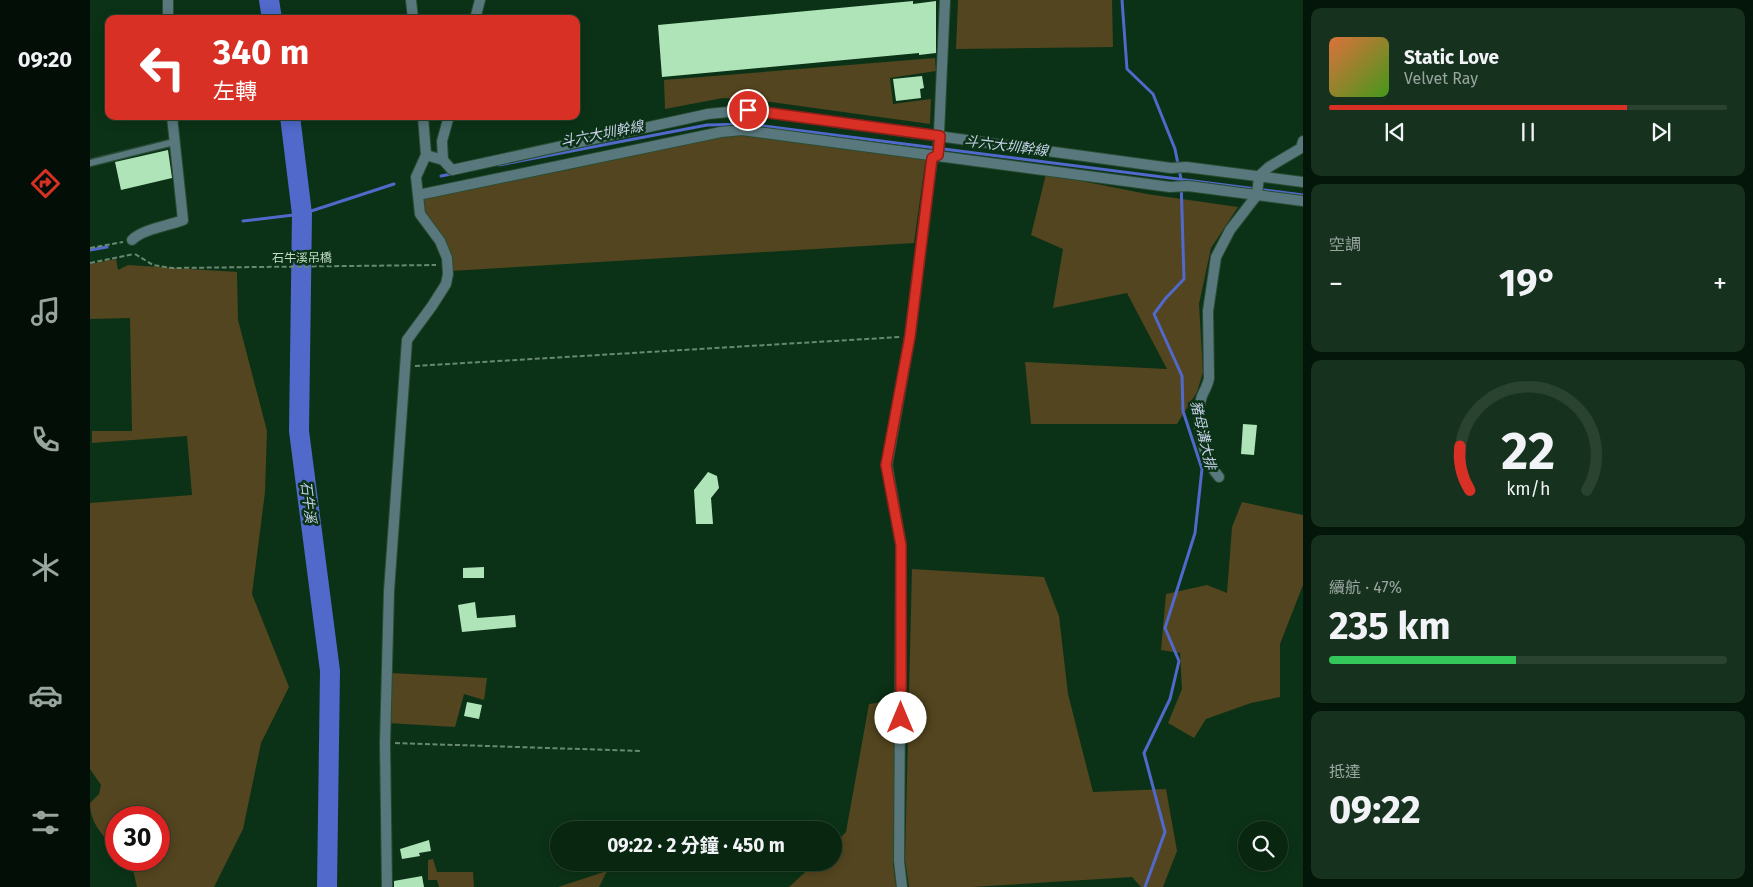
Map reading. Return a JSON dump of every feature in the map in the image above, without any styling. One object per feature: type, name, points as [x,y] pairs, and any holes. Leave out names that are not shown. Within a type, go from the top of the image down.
[{"type":"street","points":[[168,0],[168,15]]},
{"type":"street","points":[[411,0],[413,15]]},
{"type":"street","points":[[476,15],[480,0]]},
{"type":"street","points":[[938,155],[945,0]]},
{"type":"street","points":[[448,120],[442,141],[443,160],[452,170],[708,114],[748,110],[1171,168],[1186,167],[1303,182]]},
{"type":"street","points":[[132,240],[139,233],[163,228],[183,220],[172,120]]},
{"type":"street","points":[[387,887],[385,743],[391,542],[407,340],[446,284],[448,274],[447,258],[440,241],[420,214],[416,177],[424,158],[423,120]]},
{"type":"street","points":[[418,195],[721,132],[742,130],[1170,187],[1188,186],[1303,201]]},
{"type":"street","points":[[1219,476],[1213,470],[1204,452],[1199,414],[1202,396],[1208,386],[1209,378],[1207,344],[1212,279],[1216,257],[1230,230],[1257,195],[1259,176],[1268,167],[1301,148],[1303,141]]},
{"type":"street","points":[[902,887],[899,862],[901,545],[886,465],[910,336],[932,158],[938,155]]},
{"type":"street","points":[[424,158],[443,160]]},
{"type":"lane","points":[[90,163],[174,142]]},
{"type":"path","points":[[90,248],[132,240],[135,254],[90,263]]},
{"type":"path","name":"石牛溪吊橋","points":[[135,254],[153,265],[172,268],[432,266]]},
{"type":"path","points":[[405,367],[910,336]]},
{"type":"path","points":[[385,743],[640,751]]},
{"type":"shaded area","points":[[958,0],[1112,0],[1113,47],[956,49]]},
{"type":"shaded area","points":[[935,58],[936,71],[890,78],[893,104],[931,99],[930,124],[757,100],[723,98],[665,109],[664,80]]},
{"type":"shaded area","points":[[751,135],[926,156],[914,243],[450,271],[437,232],[418,215],[419,195],[567,170],[715,137]]},
{"type":"shaded area","points":[[1046,174],[1147,194],[1238,207],[1211,248],[1199,304],[1203,372],[1197,392],[1177,424],[1031,424],[1025,362],[1167,369],[1127,293],[1053,308],[1063,249],[1031,235]]},
{"type":"shaded area","points":[[116,259],[118,270],[128,265],[237,272],[238,320],[267,431],[265,492],[252,594],[289,687],[261,743],[243,829],[214,887],[137,887],[133,871],[170,871],[170,806],[105,806],[105,838],[92,817],[90,803],[99,794],[101,785],[90,769],[90,503],[192,495],[187,436],[92,443],[92,431],[132,431],[130,318],[90,319],[90,264]]},
{"type":"shaded area","points":[[1242,502],[1303,515],[1303,585],[1280,644],[1280,697],[1251,703],[1206,719],[1194,738],[1168,723],[1182,689],[1180,653],[1161,650],[1166,594],[1207,585],[1227,593],[1232,527]]},
{"type":"shaded area","points":[[912,569],[1044,577],[1059,616],[1068,694],[1093,792],[1166,789],[1177,851],[1163,887],[1141,887],[1132,877],[972,887],[909,887],[905,859]]},
{"type":"shaded area","points":[[390,673],[487,678],[484,700],[464,694],[455,727],[388,723]]},
{"type":"shaded area","points":[[897,700],[893,863],[896,887],[789,887],[806,871],[842,871],[842,836],[846,832],[869,704]]},
{"type":"shaded area","points":[[433,859],[437,872],[473,872],[474,887],[439,887],[437,880],[428,880],[428,860]]},
{"type":"shaded area","points":[[607,871],[599,887],[558,887]]},
{"type":"building","points":[[913,1],[913,4],[936,1],[936,53],[662,77],[658,25]]},
{"type":"building","points":[[922,76],[924,88],[920,89],[921,98],[896,101],[893,79]]},
{"type":"building","points":[[168,150],[172,178],[121,190],[115,162]]},
{"type":"building","points":[[1243,424],[1257,425],[1254,455],[1241,454]]},
{"type":"building","points":[[708,472],[717,476],[719,488],[711,498],[713,524],[696,524],[694,490]]},
{"type":"building","points":[[484,567],[484,578],[463,578],[463,568]]},
{"type":"building","points":[[475,602],[477,618],[515,615],[516,627],[462,632],[458,605]]},
{"type":"building","points":[[467,702],[482,705],[479,719],[464,716]]},
{"type":"building","points":[[429,840],[431,851],[419,853],[420,856],[402,859],[400,849]]},
{"type":"building","points":[[422,876],[424,887],[394,887],[394,881]]},
{"type":"waterway","name":"石牛溪","points":[[269,0],[271,15]]},
{"type":"waterway","name":"豬母溝大排","points":[[1122,0],[1127,69],[1153,94],[1175,149],[1181,179],[1184,279],[1154,314],[1182,376],[1183,411],[1202,469],[1195,533],[1165,628],[1179,661],[1170,699],[1144,753],[1165,832],[1145,887]]},
{"type":"waterway","name":"石牛溪","points":[[290,120],[302,214],[299,431],[330,671],[327,887]]},
{"type":"waterway","name":"斗六大圳幹線","points":[[499,165],[707,125],[748,124],[1303,195]]},
{"type":"waterway","name":"斗六大圳幹線","points":[[441,176],[451,174]]},
{"type":"waterway","name":"斗六大圳幹線","points":[[243,221],[302,214],[394,184]]},
{"type":"waterway","name":"斗六大圳幹線","points":[[90,250],[107,247]]},
{"type":"route","points":[[748,110],[940,136],[938,155],[932,158],[910,336],[886,465],[901,545],[901,718]]}]
